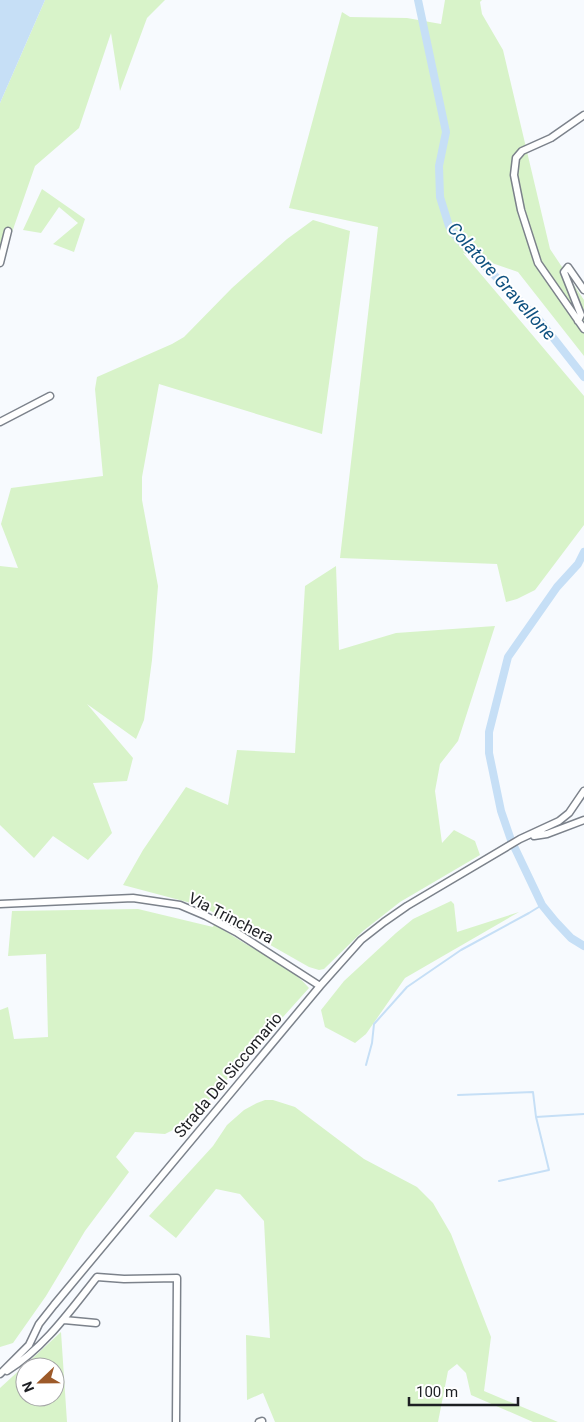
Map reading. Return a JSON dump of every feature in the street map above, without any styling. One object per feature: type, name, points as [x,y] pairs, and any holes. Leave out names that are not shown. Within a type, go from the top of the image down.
[{"type":"street","points":[[584,115],[551,138],[522,152],[516,158],[514,175],[521,210],[538,263],[584,329]]},
{"type":"street","points":[[0,263],[8,231]]},
{"type":"street","points":[[578,321],[580,315],[564,272],[568,267],[584,290]]},
{"type":"street","points":[[0,422],[50,396]]},
{"type":"street","points":[[520,839],[559,821],[569,813],[584,791]]},
{"type":"street","points":[[520,839],[547,834],[584,820]]},
{"type":"street","name":"Strada Del Siccomario","points":[[0,1375],[29,1345],[39,1324],[54,1305],[320,986],[362,940],[408,906],[520,839]]},
{"type":"street","name":"Via Trinchera","points":[[0,904],[133,898],[180,906],[206,916],[236,932],[320,986]]},
{"type":"street","points":[[0,1375],[16,1366],[64,1320],[97,1277],[124,1279],[177,1278],[176,1422]]},
{"type":"street","points":[[64,1320],[96,1323]]},
{"type":"green space","points":[[45,0],[165,0],[147,18],[120,91],[111,33],[79,128],[35,166],[0,267],[0,103]]},
{"type":"green space","points":[[445,0],[482,0],[480,2],[482,14],[503,50],[550,249],[584,300],[584,356],[518,272],[463,253],[584,396],[584,525],[535,590],[506,602],[497,564],[340,558],[378,227],[289,208],[342,12],[350,17],[407,18],[441,24]]},
{"type":"green space","points":[[42,189],[85,219],[74,252],[53,244],[78,223],[59,207],[41,233],[23,230]]},
{"type":"green space","points":[[313,220],[350,231],[322,434],[159,384],[142,477],[142,500],[158,586],[152,660],[144,720],[136,739],[87,704],[133,758],[127,781],[93,783],[112,833],[88,860],[53,836],[34,858],[0,825],[0,566],[18,568],[1,524],[11,488],[103,476],[95,389],[97,377],[184,337],[232,288],[287,239]]},
{"type":"green space","points":[[336,566],[339,650],[396,633],[495,626],[458,741],[440,764],[435,791],[442,843],[454,830],[475,841],[480,855],[400,902],[363,931],[324,969],[319,970],[309,967],[202,906],[123,885],[143,850],[186,787],[228,805],[237,750],[295,753],[305,586]]},
{"type":"green space","points":[[451,901],[454,904],[457,932],[519,912],[405,978],[366,1034],[355,1043],[325,1027],[321,1010],[344,981],[413,919]]},
{"type":"green space","points":[[138,909],[213,927],[214,924],[287,968],[309,988],[205,1104],[181,1126],[165,1134],[135,1132],[116,1157],[129,1172],[85,1231],[46,1296],[13,1343],[0,1347],[0,1010],[8,1007],[14,1039],[48,1037],[46,954],[8,956],[12,911]]},
{"type":"green space","points":[[265,1100],[273,1100],[295,1107],[364,1159],[417,1187],[433,1203],[451,1234],[491,1337],[484,1391],[558,1422],[533,1422],[471,1395],[466,1373],[457,1364],[448,1371],[438,1422],[275,1422],[263,1393],[247,1400],[246,1335],[270,1338],[264,1221],[240,1194],[216,1189],[176,1238],[149,1216],[213,1146],[227,1125],[244,1110]]},
{"type":"green space","points":[[61,1332],[63,1357],[34,1357]]},
{"type":"green space","points":[[15,1374],[15,1407],[65,1407],[65,1392],[67,1422],[0,1422],[0,1388]]},
{"type":"water","points":[[0,0],[45,0],[0,103]]},
{"type":"waterway","name":"Colatore Gravellone","points":[[418,0],[446,132],[439,166],[440,197],[449,226],[458,239],[540,321],[584,377]]},
{"type":"waterway","name":"Colatore Gravellone","points":[[584,552],[578,564],[557,587],[508,657],[489,732],[489,753],[501,811],[511,840],[542,905],[571,938],[584,946]]},
{"type":"waterway","points":[[366,1065],[372,1043],[374,1024],[407,987],[461,950],[542,905]]},
{"type":"waterway","points":[[458,1095],[533,1092],[536,1117],[549,1170],[499,1181]]},
{"type":"waterway","points":[[536,1117],[584,1114]]}]
